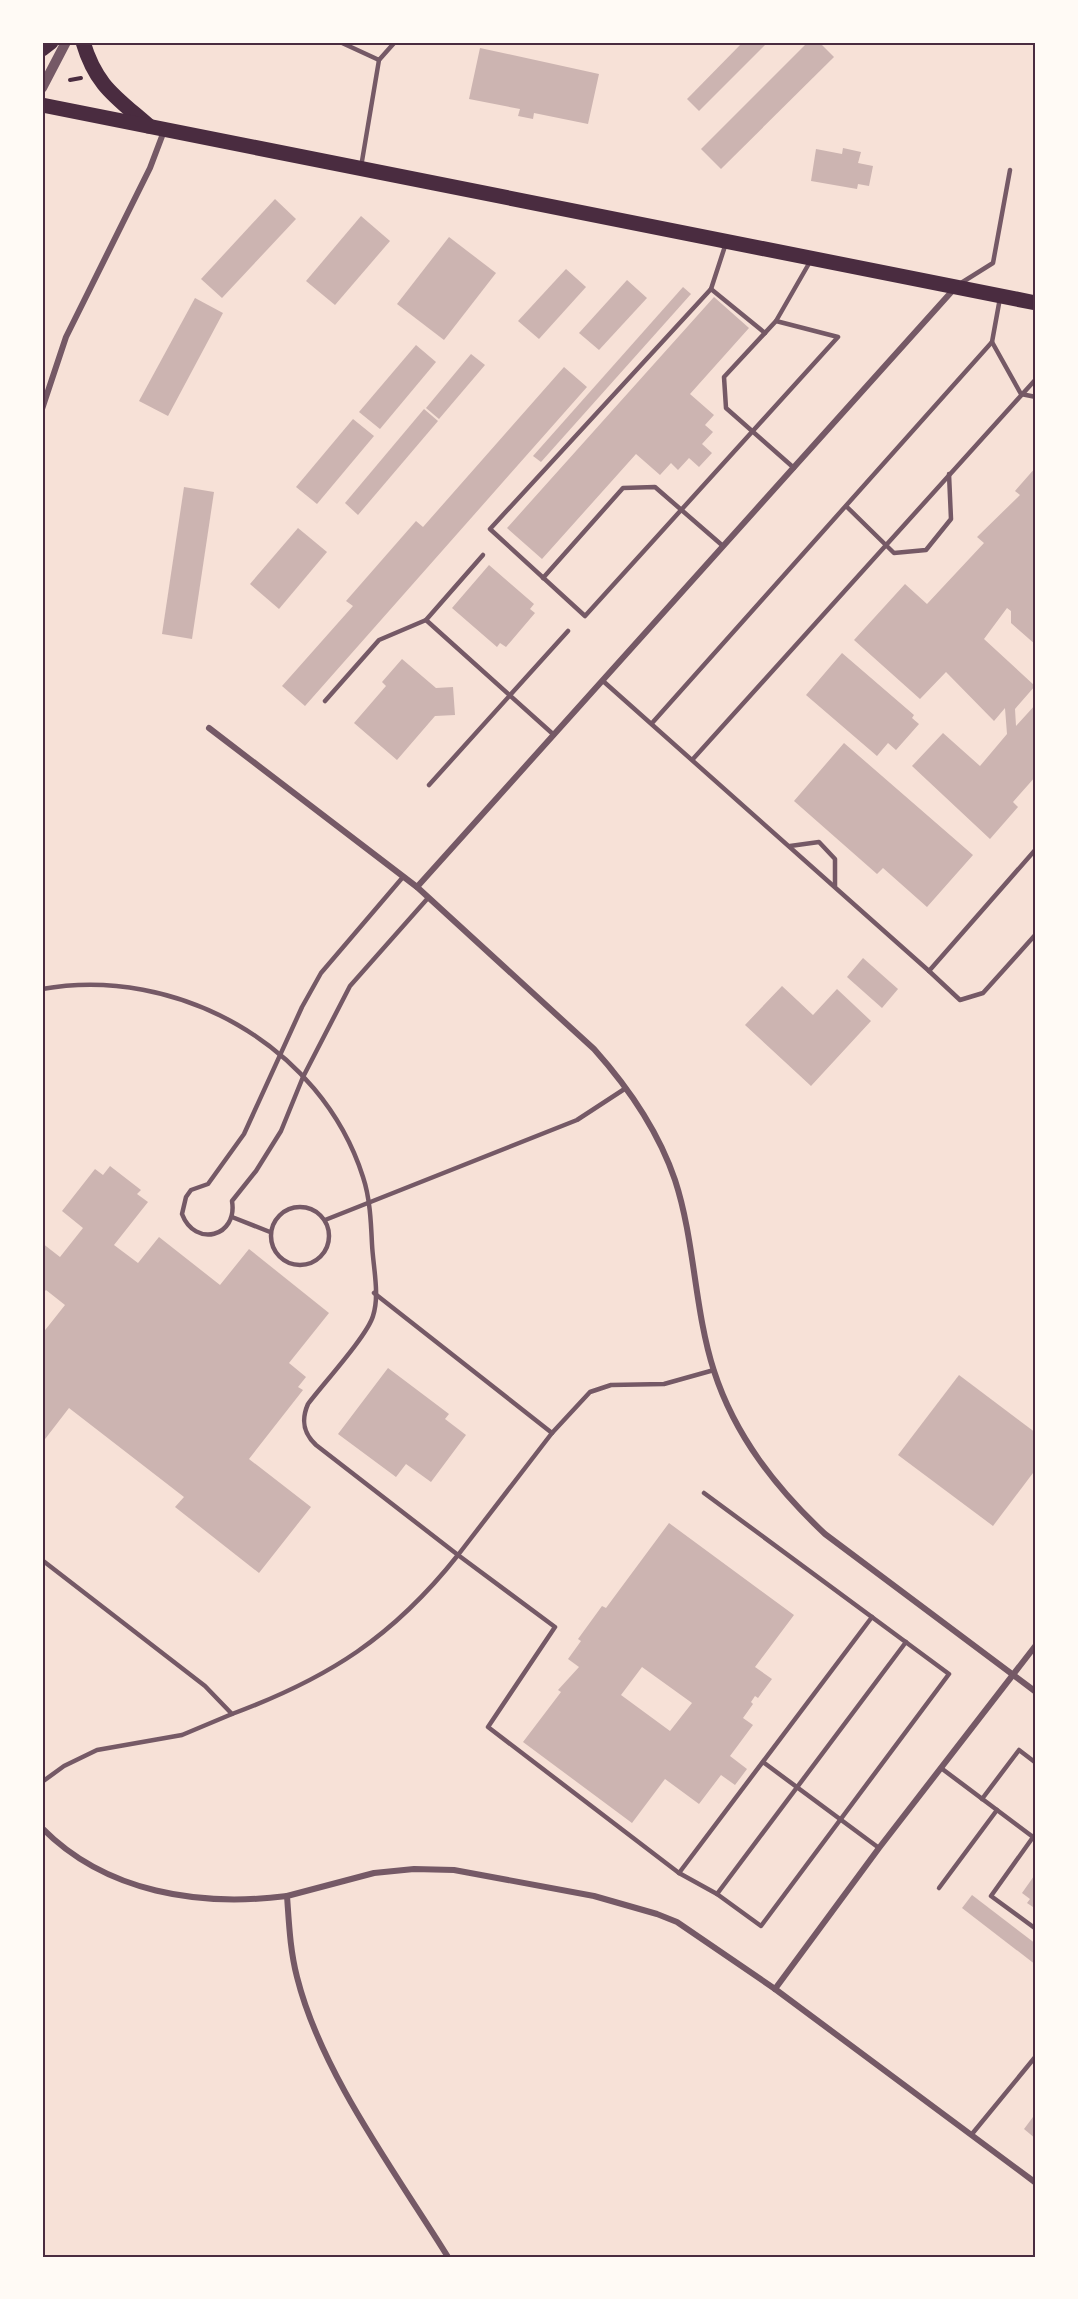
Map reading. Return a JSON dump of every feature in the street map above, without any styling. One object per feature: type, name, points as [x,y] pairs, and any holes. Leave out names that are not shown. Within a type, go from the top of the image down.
[{"type":"main road","points":[[42,49],[51,42]]},
{"type":"main road","points":[[83,42],[88,61],[99,82],[158,129]]},
{"type":"main road","points":[[42,105],[1036,303]]},
{"type":"street","points":[[42,88],[66,42]]},
{"type":"street","points":[[42,409],[66,337],[150,168],[158,129]]},
{"type":"street","points":[[417,887],[956,286]]},
{"type":"street","points":[[209,728],[417,887],[594,1049],[626,1088],[652,1129],[675,1180],[714,1370],[735,1422],[754,1455],[795,1506],[825,1534],[1036,1692]]},
{"type":"street","points":[[775,1989],[879,1848],[1036,1645]]},
{"type":"street","points":[[42,1828],[53,1839],[106,1874],[148,1890],[194,1898],[246,1901],[287,1896],[374,1873],[414,1869],[454,1870],[594,1896],[677,1922],[775,1989],[1036,2183]]},
{"type":"street","points":[[287,1896],[297,1977],[309,2015],[325,2051],[360,2114],[448,2257]]},
{"type":"lane","points":[[340,42],[379,60]]},
{"type":"lane","points":[[361,170],[379,60],[395,42]]},
{"type":"lane","points":[[956,286],[993,263],[1010,170]]},
{"type":"lane","points":[[726,240],[711,289],[490,529],[585,616],[838,337],[776,321]]},
{"type":"lane","points":[[794,468],[726,408],[724,377],[776,321],[813,258]]},
{"type":"lane","points":[[711,289],[765,333]]},
{"type":"lane","points":[[653,722],[992,342],[1000,296]]},
{"type":"lane","points":[[992,342],[1021,394],[1036,397]]},
{"type":"lane","points":[[693,759],[1036,379]]},
{"type":"lane","points":[[847,507],[894,553],[926,550],[951,519],[950,474]]},
{"type":"lane","points":[[543,578],[623,488],[655,487],[723,546]]},
{"type":"lane","points":[[325,701],[379,640],[426,620],[483,555]]},
{"type":"lane","points":[[426,620],[554,735]]},
{"type":"lane","points":[[429,785],[568,631]]},
{"type":"lane","points":[[603,681],[653,722],[960,999],[983,993],[1036,934]]},
{"type":"lane","points":[[790,846],[819,842],[835,858],[835,886]]},
{"type":"lane","points":[[929,971],[1036,849]]},
{"type":"lane","points":[[403,876],[321,973],[239,1142],[208,1184],[191,1190],[182,1205],[186,1222],[199,1233],[216,1234],[229,1224],[232,1217],[232,1201],[270,1150],[303,1077],[350,986],[428,898]]},
{"type":"lane","points":[[42,989],[96,985],[176,997],[220,1015],[280,1054],[303,1077],[347,1140],[363,1178],[369,1203],[374,1293],[374,1316],[308,1404],[303,1416],[305,1432],[316,1445],[555,1627],[488,1727],[679,1874],[717,1894],[761,1926],[950,1674],[704,1493]]},
{"type":"lane","points":[[325,1221],[577,1120],[626,1088]]},
{"type":"lane","points":[[298,1206],[315,1210],[325,1221],[330,1233],[325,1251],[311,1263],[302,1265],[282,1260],[275,1252],[270,1232],[279,1214],[298,1206]]},
{"type":"lane","points":[[232,1217],[270,1232]]},
{"type":"lane","points":[[374,1293],[552,1433]]},
{"type":"lane","points":[[42,1782],[64,1766],[97,1750],[182,1735],[284,1695],[351,1658],[409,1611],[458,1554],[582,1398],[599,1388],[664,1384],[714,1370]]},
{"type":"lane","points":[[42,1560],[205,1686],[232,1714]]},
{"type":"lane","points":[[679,1874],[872,1617]]},
{"type":"lane","points":[[717,1894],[906,1642]]},
{"type":"lane","points":[[982,1799],[1018,1750],[1036,1763]]},
{"type":"lane","points":[[763,1762],[879,1848]]},
{"type":"lane","points":[[941,1768],[1035,1835],[991,1896],[1036,1929]]},
{"type":"lane","points":[[939,1888],[997,1810]]},
{"type":"lane","points":[[972,2134],[1036,2056]]},
{"type":"path","points":[[70,80],[81,78]]},
{"type":"building","points":[[743,42],[768,42],[699,111],[687,99]]},
{"type":"building","points":[[808,42],[819,42],[834,57],[721,169],[701,149]]},
{"type":"building","points":[[480,48],[599,74],[588,124],[534,113],[533,119],[518,116],[520,109],[469,99]]},
{"type":"building","points":[[843,148],[861,152],[858,163],[873,166],[869,186],[858,184],[857,189],[811,181],[816,149],[842,154]]},
{"type":"building","points":[[275,199],[296,219],[222,298],[201,279]]},
{"type":"building","points":[[361,216],[390,241],[335,305],[306,281]]},
{"type":"building","points":[[449,237],[496,273],[444,340],[397,304]]},
{"type":"building","points":[[566,269],[586,287],[539,339],[518,321]]},
{"type":"building","points":[[627,280],[647,298],[599,350],[579,333]]},
{"type":"building","points":[[683,287],[691,294],[541,462],[533,456]]},
{"type":"building","points":[[714,297],[749,328],[690,394],[714,415],[705,425],[713,432],[702,444],[712,453],[699,467],[689,458],[678,470],[671,463],[660,475],[636,454],[542,559],[507,528]]},
{"type":"building","points":[[195,298],[223,313],[168,416],[139,401]]},
{"type":"building","points":[[416,345],[436,362],[380,429],[359,412]]},
{"type":"building","points":[[471,354],[485,365],[439,419],[426,408]]},
{"type":"building","points":[[564,367],[587,387],[305,706],[282,686],[353,606],[346,601],[416,521],[423,527]]},
{"type":"building","points":[[424,409],[438,421],[358,515],[345,503]]},
{"type":"building","points":[[353,419],[374,436],[317,504],[296,487]]},
{"type":"building","points":[[1036,467],[1036,645],[1011,623],[1011,611],[1007,608],[984,639],[1035,686],[1015,709],[1016,726],[1036,704],[1036,776],[1013,802],[1018,807],[990,839],[912,766],[943,733],[980,766],[1007,734],[1005,708],[994,721],[946,672],[920,699],[854,640],[905,584],[927,604],[984,543],[977,537],[1020,495],[1015,491]]},
{"type":"building","points":[[184,487],[214,492],[192,639],[162,634]]},
{"type":"building","points":[[298,528],[327,552],[279,609],[250,584]]},
{"type":"building","points":[[489,565],[534,604],[530,609],[535,613],[506,647],[500,643],[497,647],[452,608]]},
{"type":"building","points":[[842,653],[914,715],[912,718],[919,724],[896,750],[888,743],[877,756],[806,695]]},
{"type":"building","points":[[402,659],[436,688],[453,687],[455,715],[435,716],[397,760],[354,723],[386,686],[382,682]]},
{"type":"building","points":[[844,743],[973,855],[927,907],[883,868],[877,874],[794,801]]},
{"type":"building","points":[[863,958],[898,989],[882,1008],[847,977]]},
{"type":"building","points":[[782,986],[813,1015],[837,989],[871,1021],[811,1086],[745,1025]]},
{"type":"building","points":[[110,1166],[141,1190],[137,1194],[148,1202],[114,1245],[138,1263],[159,1237],[220,1285],[249,1249],[329,1313],[289,1363],[306,1377],[298,1387],[303,1390],[249,1459],[311,1507],[259,1573],[175,1507],[184,1497],[69,1408],[42,1443],[42,1334],[65,1305],[46,1290],[42,1294],[42,1243],[60,1257],[83,1228],[62,1211],[95,1169],[103,1175]]},
{"type":"building","points":[[388,1368],[449,1414],[445,1419],[466,1435],[431,1482],[406,1464],[396,1477],[338,1434]]},
{"type":"building","points":[[959,1375],[1036,1433],[1036,1469],[993,1526],[898,1455]]},
{"type":"building","points":[[669,1523],[794,1615],[755,1667],[772,1679],[758,1698],[755,1696],[751,1702],[753,1704],[743,1718],[753,1725],[730,1756],[747,1769],[735,1785],[721,1775],[699,1804],[665,1779],[632,1823],[523,1742],[561,1692],[558,1690],[579,1667],[568,1659],[581,1641],[578,1639],[602,1606],[606,1608]],"holes":[[[642,1667],[692,1703],[670,1731],[621,1695]]]},
{"type":"building","points":[[1034,1876],[1036,1877],[1036,1909],[1027,1903],[1030,1899],[1022,1893]]},
{"type":"building","points":[[972,1895],[1036,1944],[1036,1965],[962,1908]]},
{"type":"building","points":[[1036,2113],[1036,2139],[1024,2129]]}]
